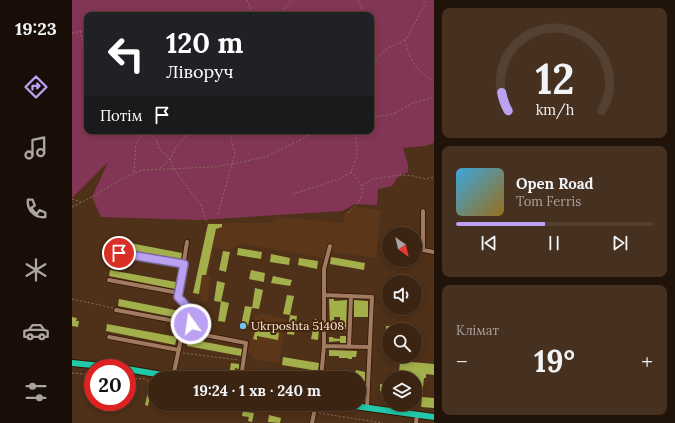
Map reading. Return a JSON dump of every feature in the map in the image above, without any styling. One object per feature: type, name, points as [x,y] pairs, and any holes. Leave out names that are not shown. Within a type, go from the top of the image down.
[{"type":"highway","points":[[72,363],[84,364]]},
{"type":"highway","points":[[136,371],[148,373]]},
{"type":"highway","points":[[367,407],[434,417]]},
{"type":"street","points":[[423,211],[423,250],[434,252]]},
{"type":"street","points":[[187,242],[178,297],[191,311],[192,317],[189,332]]},
{"type":"street","points":[[322,371],[324,346],[324,269],[330,246]]},
{"type":"street","points":[[119,253],[184,264]]},
{"type":"street","points":[[109,280],[179,293]]},
{"type":"street","points":[[324,295],[372,297],[367,407]]},
{"type":"street","points":[[349,347],[351,296]]},
{"type":"street","points":[[116,310],[191,324]]},
{"type":"street","points":[[175,371],[181,339],[189,332],[246,343],[242,371]]},
{"type":"street","points":[[109,337],[178,351]]},
{"type":"street","points":[[324,346],[369,347]]},
{"type":"street","points":[[312,423],[314,412]]},
{"type":"street","points":[[416,423],[417,415]]},
{"type":"path","points":[[247,0],[252,12]]},
{"type":"path","points":[[282,12],[292,0]]},
{"type":"path","points":[[358,0],[364,12]]},
{"type":"path","points":[[375,63],[386,49],[404,40],[409,35],[427,0]]},
{"type":"path","points":[[72,33],[84,30]]},
{"type":"path","points":[[80,31],[84,50]]},
{"type":"path","points":[[404,40],[412,63],[419,71],[434,82]]},
{"type":"path","points":[[375,116],[398,112],[413,103],[434,97]]},
{"type":"path","points":[[134,173],[136,143],[142,134]]},
{"type":"path","points":[[150,134],[157,141],[159,149],[170,159],[173,168],[201,205],[207,222]]},
{"type":"path","points":[[160,168],[170,159],[176,147],[187,134]]},
{"type":"path","points":[[218,214],[235,154],[230,134]]},
{"type":"path","points":[[72,207],[142,170],[160,168],[213,167],[232,164],[272,154],[311,134]]},
{"type":"path","points":[[293,194],[340,179],[351,172],[357,156],[354,134]]},
{"type":"path","points":[[348,213],[354,208],[362,193],[362,186],[351,172]]},
{"type":"path","points":[[362,186],[372,179],[400,174],[425,179],[434,176]]},
{"type":"path","points":[[72,199],[81,202]]},
{"type":"path","points":[[72,300],[113,308],[116,310]]},
{"type":"path","points":[[178,351],[243,361]]},
{"type":"path","points":[[72,372],[84,374]]},
{"type":"path","points":[[136,378],[145,379],[148,381]]},
{"type":"path","points":[[307,411],[383,423]]},
{"type":"shaded area","points":[[72,0],[434,0],[434,143],[425,146],[403,148],[408,164],[408,172],[398,177],[392,186],[378,189],[377,205],[355,204],[342,211],[199,220],[101,217],[92,197],[108,162],[72,198]]},
{"type":"shaded area","points":[[356,207],[381,210],[376,258],[331,252],[324,258],[240,244],[229,250],[214,248],[208,275],[211,276],[207,302],[201,300],[201,294],[193,293],[208,223],[270,223],[277,217],[343,223],[344,213]]},
{"type":"shaded area","points":[[260,313],[286,319],[279,363],[253,359],[253,355],[249,354],[248,351],[255,315]]},
{"type":"building","points":[[208,224],[222,224],[222,227],[216,229],[206,275],[202,275],[199,294],[193,293]]},
{"type":"building","points":[[112,239],[122,242],[119,250],[109,247]]},
{"type":"building","points":[[130,243],[182,253],[181,260],[129,250]]},
{"type":"building","points":[[238,248],[262,252],[261,259],[237,255]]},
{"type":"building","points":[[223,251],[230,252],[226,272],[219,270]]},
{"type":"building","points":[[271,254],[290,258],[289,265],[270,262]]},
{"type":"building","points":[[331,257],[365,263],[364,270],[330,264]]},
{"type":"building","points":[[299,258],[318,261],[317,269],[298,265]]},
{"type":"building","points":[[110,270],[176,282],[175,289],[109,276]]},
{"type":"building","points":[[251,270],[265,273],[264,282],[249,279]]},
{"type":"building","points":[[273,276],[292,280],[290,286],[271,283]]},
{"type":"building","points":[[217,281],[225,283],[221,302],[214,301]]},
{"type":"building","points":[[255,288],[263,290],[259,309],[252,308]]},
{"type":"building","points":[[287,295],[294,296],[290,315],[283,314]]},
{"type":"building","points":[[119,299],[185,312],[183,319],[118,306]]},
{"type":"building","points":[[329,299],[334,299],[334,301],[347,300],[346,329],[340,329],[340,317],[334,317],[334,328],[330,328]]},
{"type":"building","points":[[354,300],[368,301],[368,317],[354,317]]},
{"type":"building","points":[[221,301],[229,303],[225,322],[218,321]]},
{"type":"building","points":[[245,306],[252,307],[248,326],[241,325]]},
{"type":"building","points":[[290,315],[297,316],[294,335],[287,334]]},
{"type":"building","points":[[72,317],[77,318],[76,321],[79,321],[78,327],[72,326]]},
{"type":"building","points":[[315,319],[320,320],[318,340],[311,339]]},
{"type":"building","points":[[107,324],[177,337],[175,345],[106,331]]},
{"type":"building","points":[[256,329],[279,333],[278,340],[257,336],[257,340],[253,339]]},
{"type":"building","points":[[340,336],[346,336],[346,343],[340,343],[340,341],[329,342],[329,337],[340,339]]},
{"type":"building","points":[[189,339],[242,349],[241,356],[187,346]]},
{"type":"building","points":[[329,350],[357,351],[356,357],[348,359],[339,358],[339,356],[329,356]]},
{"type":"building","points":[[283,357],[319,363],[318,371],[282,365]]},
{"type":"building","points":[[231,363],[239,364],[239,369],[235,368],[235,371],[230,371]]},
{"type":"building","points":[[400,363],[434,364],[434,375],[426,374],[426,378],[424,378],[422,396],[422,371],[399,371]]},
{"type":"building","points":[[380,384],[382,384],[382,391],[380,391]]},
{"type":"building","points":[[148,391],[148,406],[145,405]]},
{"type":"building","points":[[422,397],[434,398],[434,408],[422,407]]},
{"type":"building","points":[[243,411],[254,413],[252,422],[248,421],[249,417],[242,416]]},
{"type":"building","points":[[269,415],[281,418],[280,423],[268,422]]},
{"type":"place","name":"Ukrposhta 51408","points":[[243,326]]},
{"type":"route","points":[[119,253],[184,264],[178,297],[191,311],[191,324]]}]
